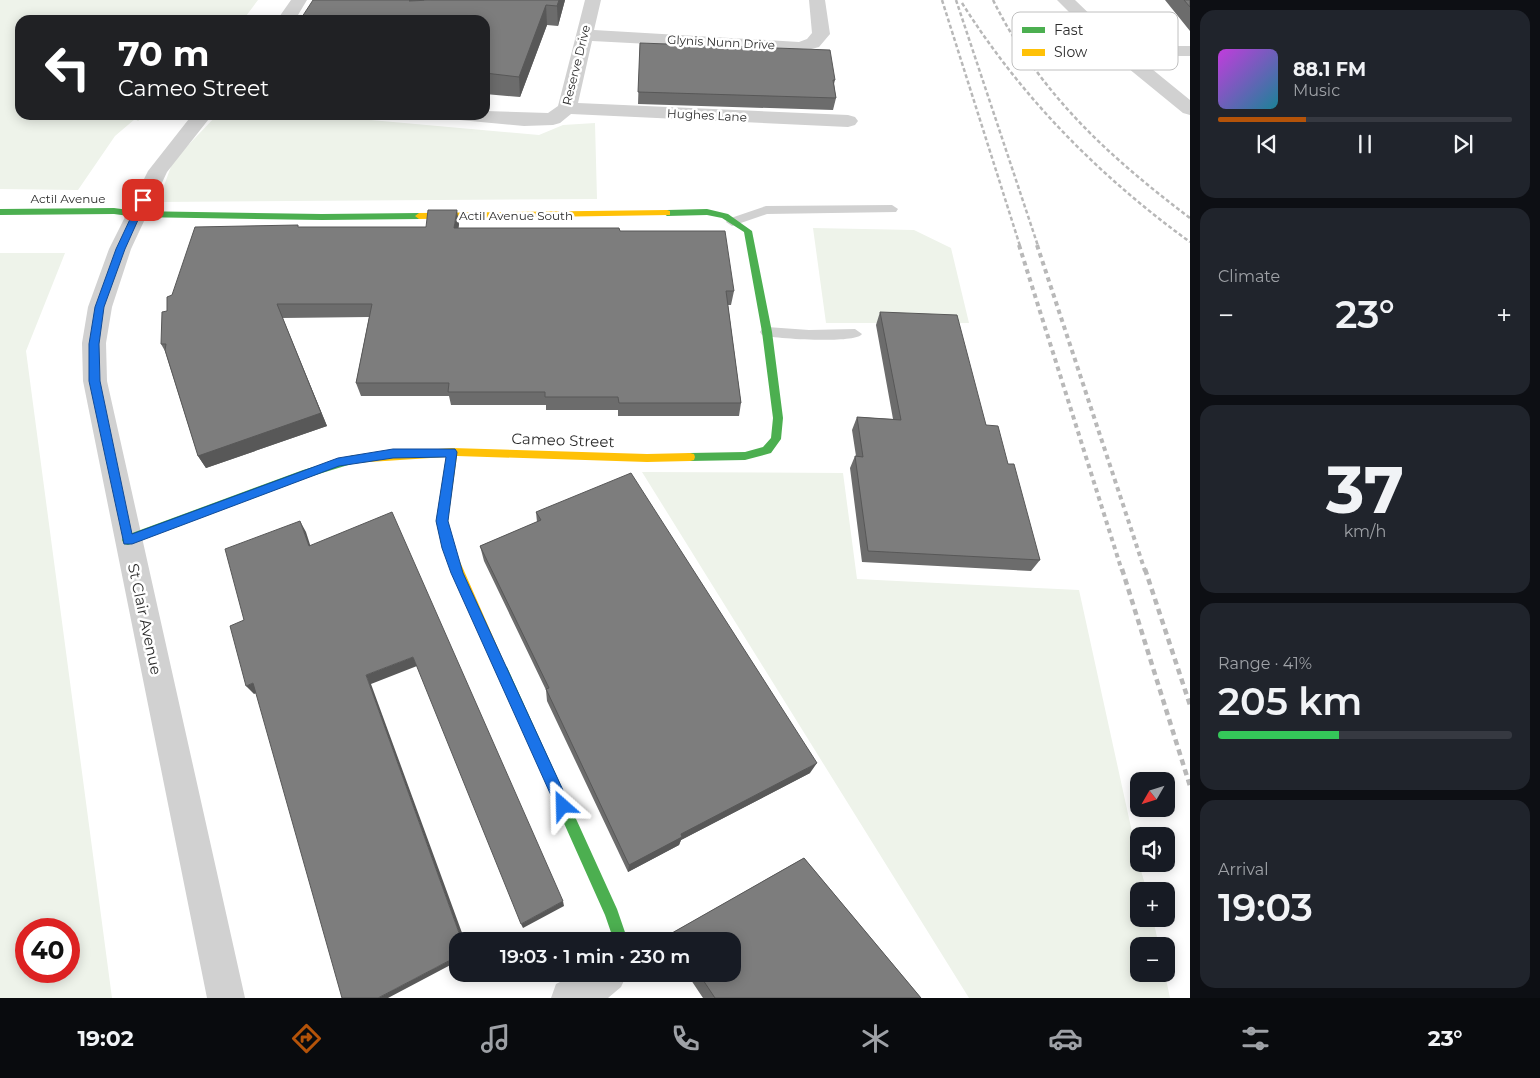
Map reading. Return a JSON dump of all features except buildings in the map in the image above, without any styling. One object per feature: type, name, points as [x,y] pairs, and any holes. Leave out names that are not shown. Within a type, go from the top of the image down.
[{"type":"street","points":[[289,15],[299,0]]},
{"type":"street","name":"Reserve Drive","points":[[490,118],[524,120],[553,119],[567,108],[594,0]]},
{"type":"street","name":"Glynis Nunn Drive","points":[[584,35],[800,47],[813,43],[820,34],[817,0]]},
{"type":"street","points":[[1065,0],[1077,12]]},
{"type":"street","points":[[1142,70],[1190,109]]},
{"type":"street","name":"Hughes Lane","points":[[567,108],[848,121]]},
{"type":"street","name":"St Clair Avenue","points":[[198,120],[158,171],[136,214],[100,307],[94,344],[95,381],[226,998]]},
{"type":"street","name":"Actil Avenue","points":[[0,212],[114,211],[136,214]]},
{"type":"street","name":"Actil Avenue South","points":[[136,214],[322,217],[707,212],[724,216],[732,222]]},
{"type":"street","name":"Cameo Street","points":[[128,540],[338,462],[393,453],[452,452],[647,458],[758,454],[773,444],[778,431],[767,332],[748,231],[732,222]]},
{"type":"street","points":[[452,452],[442,521],[448,548],[457,573],[612,914],[618,932]]},
{"type":"street","points":[[570,998],[599,982]]},
{"type":"lane","points":[[732,222],[766,210],[892,209]]},
{"type":"lane","points":[[767,332],[809,335],[855,334]]},
{"type":"shaded area","points":[[0,0],[258,0],[247,15],[15,15],[15,120],[134,120],[115,136],[78,190],[0,189]]},
{"type":"shaded area","points":[[212,120],[371,120],[539,135],[563,125],[595,123],[597,199],[158,202],[173,161]]},
{"type":"shaded area","points":[[813,228],[914,230],[951,248],[969,323],[826,323]]},
{"type":"shaded area","points":[[0,253],[65,253],[26,351],[112,998],[0,998]]},
{"type":"shaded area","points":[[642,472],[843,473],[857,579],[1079,590],[1131,827],[1130,872],[1141,872],[1144,882],[1130,882],[1130,927],[1155,927],[1157,937],[1130,937],[1130,982],[1167,982],[1170,998],[969,998]]},
{"type":"railway","points":[[942,0],[1020,246]]},
{"type":"railway","points":[[956,0],[1038,246]]},
{"type":"railway","points":[[993,0],[1012,35]]},
{"type":"railway","points":[[962,3],[1010,71],[1064,133],[1124,190],[1190,242]]},
{"type":"railway","points":[[1036,70],[1078,121],[1104,146],[1131,171],[1190,218]]},
{"type":"railway","points":[[1019,245],[1122,571]]},
{"type":"railway","points":[[1037,245],[1145,571]]},
{"type":"railway","points":[[1122,569],[1190,786]]},
{"type":"railway","points":[[1145,569],[1190,705]]},
{"type":"traffic: fast","points":[[0,212],[114,211],[136,214],[322,217],[419,216]]},
{"type":"traffic: fast","points":[[667,213],[707,212],[725,216],[748,231],[767,332],[778,418],[776,439],[767,450],[745,456],[690,457]]},
{"type":"traffic: fast","points":[[128,540],[307,473],[354,459]]},
{"type":"traffic: fast","points":[[502,671],[612,914],[618,932]]},
{"type":"traffic: slow","points":[[419,216],[667,213]]},
{"type":"traffic: slow","points":[[354,459],[452,452],[647,458],[690,457]]},
{"type":"traffic: slow","points":[[452,452],[442,521],[448,548],[502,671]]},
{"type":"route","points":[[143,200],[120,249],[100,307],[94,344],[95,381],[128,540],[338,462],[393,453],[452,452],[442,521],[448,548],[457,573],[563,806]]}]
